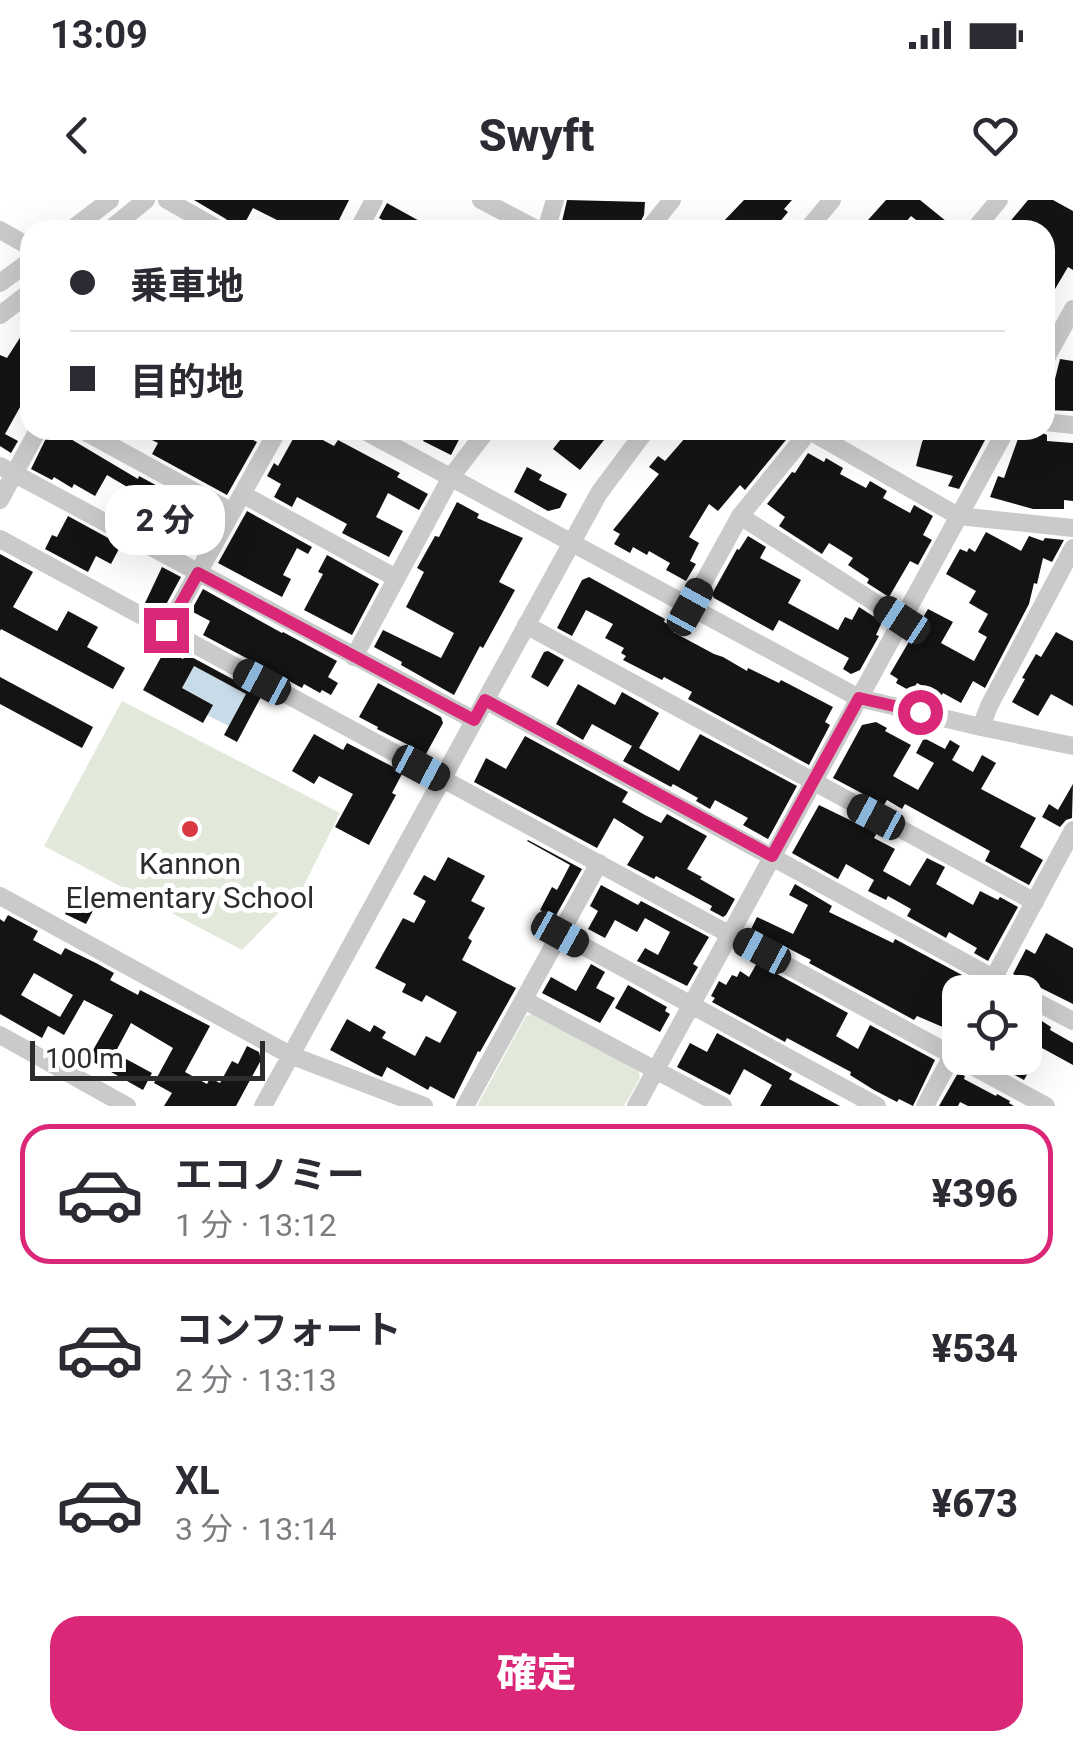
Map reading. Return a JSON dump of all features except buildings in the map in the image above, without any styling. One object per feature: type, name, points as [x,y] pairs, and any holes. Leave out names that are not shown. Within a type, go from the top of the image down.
[{"type":"street","points":[[84,220],[110,200]]},
{"type":"street","points":[[121,220],[146,200]]},
{"type":"street","points":[[167,200],[202,220]]},
{"type":"street","points":[[481,200],[519,220]]},
{"type":"street","points":[[656,220],[672,200]]},
{"type":"street","points":[[815,220],[832,200]]},
{"type":"street","points":[[982,220],[998,200]]},
{"type":"street","points":[[0,316],[20,300]]},
{"type":"street","points":[[1055,342],[1073,309]]},
{"type":"street","points":[[0,500],[7,470],[30,440]]},
{"type":"street","points":[[100,440],[232,512]]},
{"type":"street","points":[[166,630],[272,440]]},
{"type":"street","points":[[382,440],[859,698],[1073,746]]},
{"type":"street","points":[[354,657],[451,477],[479,440]]},
{"type":"street","points":[[263,1106],[570,543],[599,493],[639,440]]},
{"type":"street","points":[[690,607],[740,516],[801,440]]},
{"type":"street","points":[[826,440],[958,516],[1073,528]]},
{"type":"street","points":[[636,1106],[1000,440]]},
{"type":"street","points":[[7,470],[474,720]]},
{"type":"street","points":[[242,494],[396,578]]},
{"type":"street","points":[[740,516],[902,620]]},
{"type":"street","points":[[0,540],[730,934],[942,1041]]},
{"type":"street","points":[[982,728],[989,706],[1073,548]]},
{"type":"street","points":[[526,625],[1034,902]]},
{"type":"street","points":[[485,700],[772,856],[972,975]]},
{"type":"street","points":[[996,975],[1073,831]]},
{"type":"street","points":[[465,1106],[599,862]]},
{"type":"street","points":[[0,896],[290,1055],[424,1106]]},
{"type":"street","points":[[560,934],[877,1106]]},
{"type":"street","points":[[524,1000],[723,1106]]},
{"type":"street","points":[[1042,1005],[1073,1022]]},
{"type":"street","points":[[0,1035],[127,1106]]},
{"type":"street","points":[[925,1106],[942,1074]]},
{"type":"street","points":[[998,1075],[1046,1106]]},
{"type":"shaded area","points":[[122,701],[340,813],[302,889],[242,950],[44,846]]},
{"type":"shaded area","points":[[537,1012],[638,1068],[640,1078],[624,1106],[477,1106],[526,1016]]},
{"type":"water","points":[[194,666],[246,694],[229,726],[207,715],[212,704],[182,688]]},
{"type":"place","name":"Kannon Elementary School","points":[[190,829]]},
{"type":"route","points":[[166,630],[198,573],[474,720],[485,700],[772,856],[859,698],[920,712]]}]
